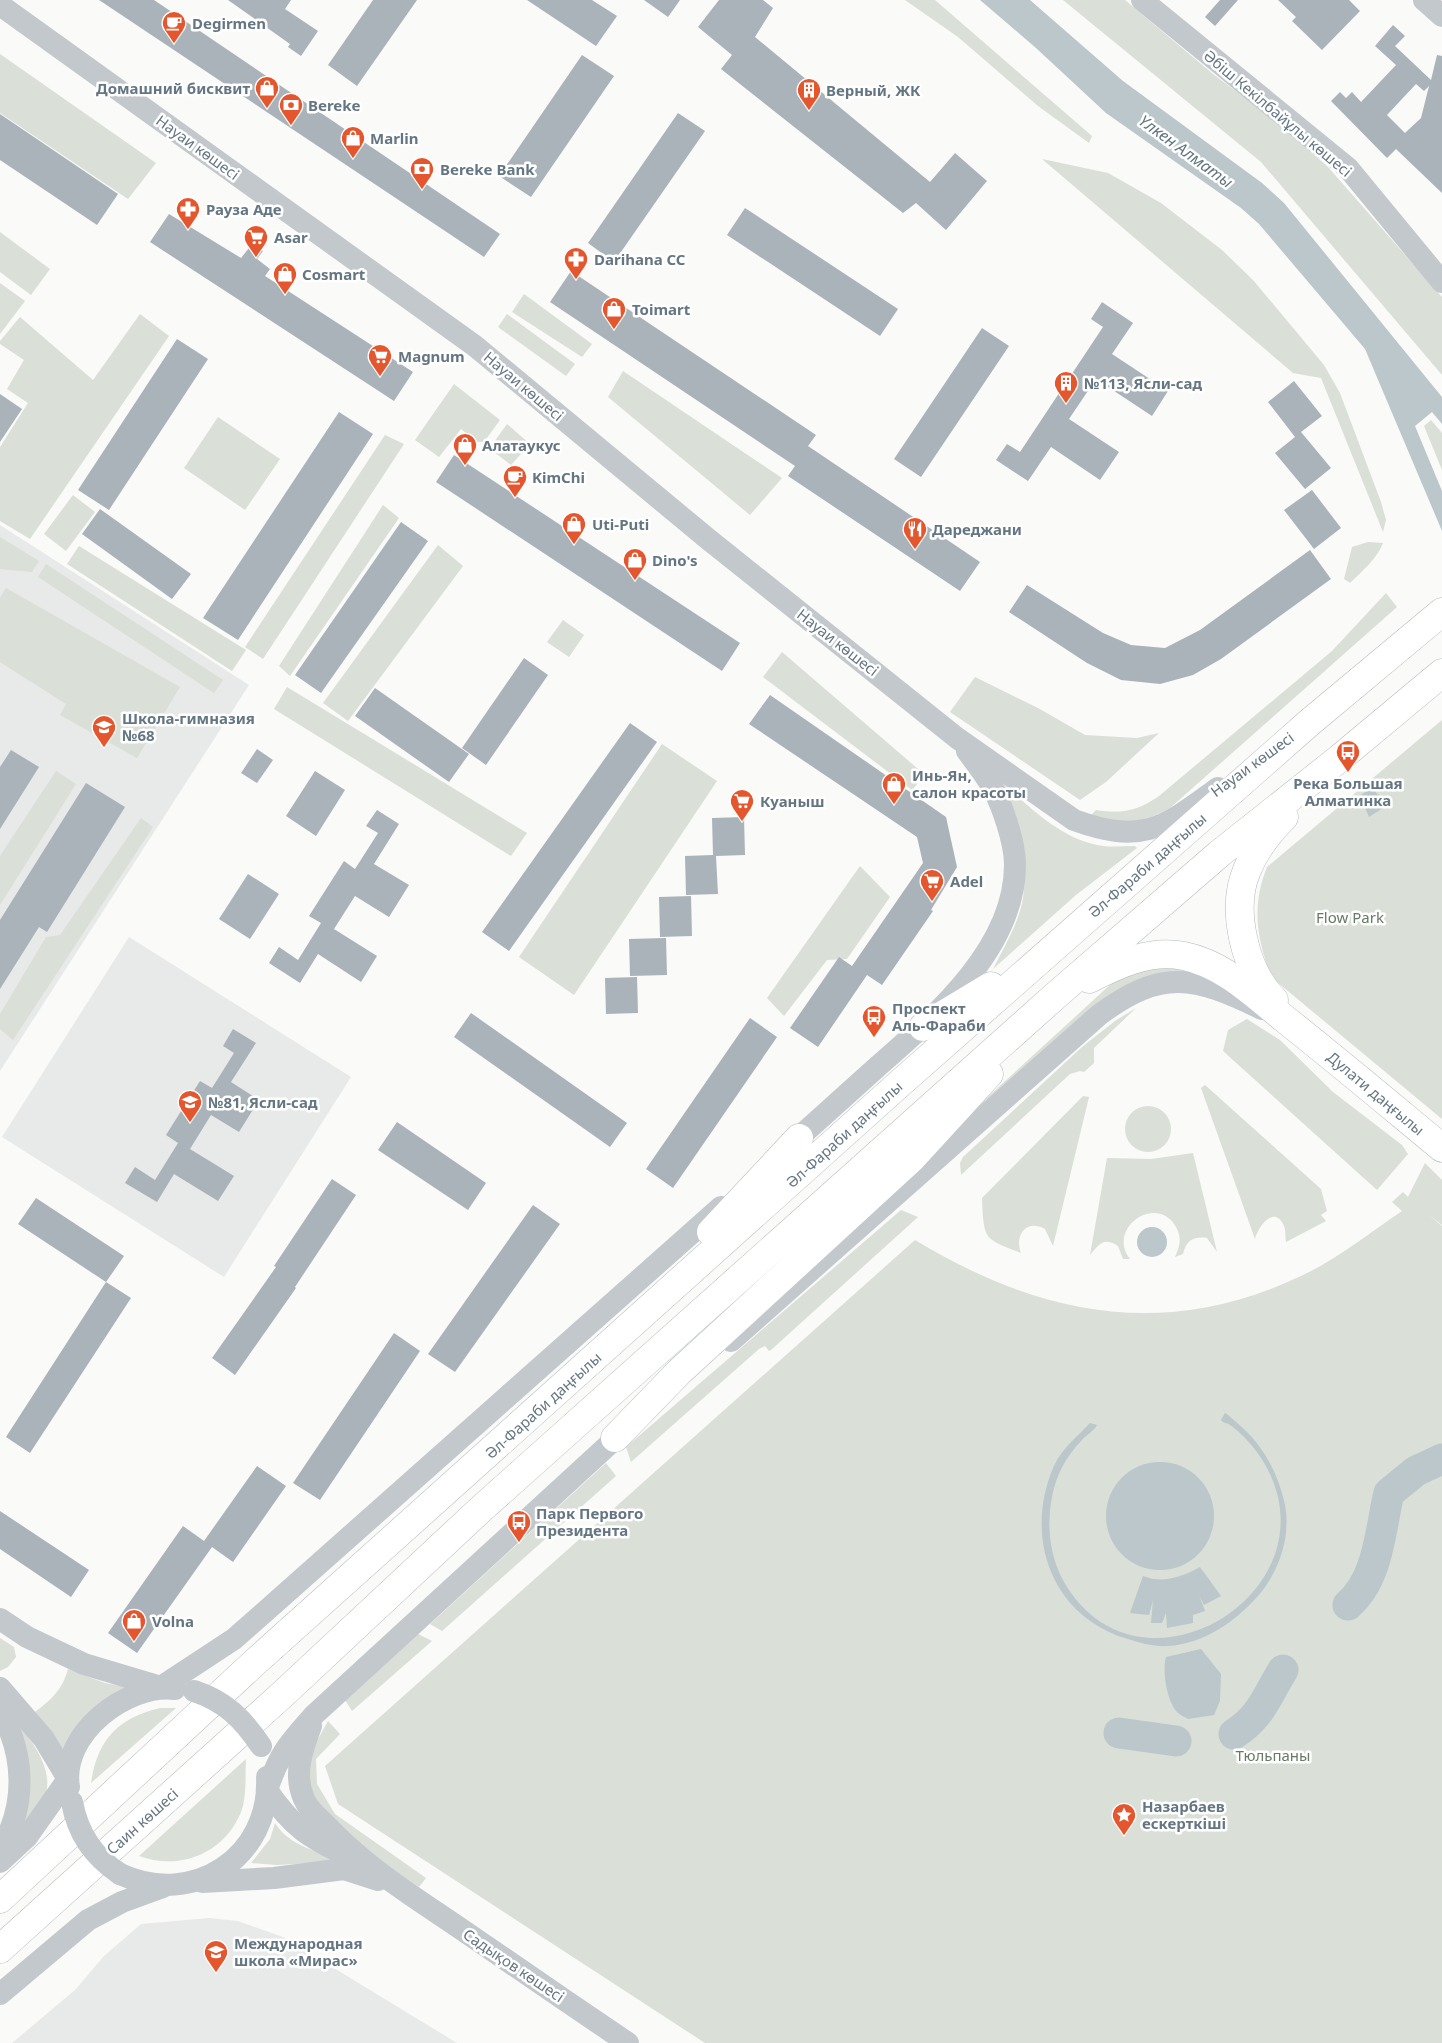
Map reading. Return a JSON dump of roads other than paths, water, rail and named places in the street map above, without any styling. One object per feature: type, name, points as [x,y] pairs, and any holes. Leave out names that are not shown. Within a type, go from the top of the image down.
[{"type":"main road","name":"Әл-Фараби даңғылы","points":[[0,1899],[253,1664],[1050,950],[1310,722],[1434,618]]},
{"type":"main road","points":[[615,1438],[679,1372],[910,1159],[957,1111],[1054,997],[1219,854],[1340,758],[1442,673]]},
{"type":"main road","points":[[1309,1037],[1268,994],[1256,976],[1245,952],[1241,926],[1242,896],[1246,872],[1255,853],[1277,824],[1340,758]]},
{"type":"main road","points":[[922,1027],[1050,950]]},
{"type":"main road","points":[[1054,997],[1118,965],[1138,958],[1161,954],[1183,956],[1219,969],[1309,1037]]},
{"type":"main road","name":"Саин көшесі","points":[[0,1949],[284,1693],[481,1509],[1054,997]]},
{"type":"main road","name":"Дулати даңғылы","points":[[1309,1037],[1442,1148]]},
{"type":"main road","points":[[586,1367],[799,1138]]},
{"type":"street","name":"Әбіш Кекілбайұлы көшесі","points":[[1142,0],[1348,168],[1442,282]]},
{"type":"street","points":[[1424,0],[1442,16]]},
{"type":"street","name":"Науаи көшесі","points":[[0,5],[475,346],[708,539],[957,738],[1074,820],[1095,828],[1122,833],[1144,831],[1181,815],[1310,722]]},
{"type":"street","name":"Науаи көшесі","points":[[922,1027],[957,991],[985,957],[1006,911],[1013,889],[1015,863],[1007,826],[991,786],[957,738]]},
{"type":"street","points":[[194,1882],[217,1872],[237,1857],[252,1838],[263,1815],[267,1790],[276,1763],[290,1742],[314,1715],[615,1438],[769,1309],[1099,1015],[1122,998],[1150,986],[1187,981],[1210,986],[1235,996],[1287,1021]]},
{"type":"street","name":"Әл-Фараби даңғылы","points":[[161,1687],[234,1639],[922,1027]]},
{"type":"street","points":[[0,1620],[51,1650],[84,1664],[161,1687],[194,1691],[221,1701],[238,1715],[261,1746],[266,1770],[267,1790],[282,1813],[309,1837],[365,1863]]},
{"type":"street","points":[[0,1862],[27,1837],[68,1779],[75,1748],[90,1725],[114,1706],[136,1694],[161,1687]]},
{"type":"street","points":[[1,1697],[44,1739],[68,1779],[72,1802],[82,1835],[94,1853],[120,1874],[148,1884],[169,1885],[274,1878],[344,1870],[400,1888]]},
{"type":"street","points":[[0,1849],[10,1834],[16,1811],[21,1771],[1,1697]]},
{"type":"street","points":[[314,1715],[301,1752],[300,1789],[305,1802],[312,1812],[365,1863]]},
{"type":"street","name":"Садықов көшесі","points":[[365,1863],[628,2043]]},
{"type":"street","points":[[0,1994],[88,1920],[122,1902],[169,1885]]},
{"type":"water","name":"Үлкен Алматы","points":[[980,0],[1030,0],[1123,81],[1262,183],[1284,203],[1442,397],[1442,424],[1432,412],[1415,426],[1442,491],[1442,531],[1365,349],[1259,224],[1241,208],[1106,113],[1036,48]]},
{"type":"water","points":[[1372,787],[1386,806],[1369,817],[1360,796]]},
{"type":"water","points":[[1152,1227],[1158,1228],[1166,1236],[1166,1248],[1158,1256],[1152,1257],[1146,1256],[1138,1248],[1137,1242],[1138,1236],[1146,1228]]},
{"type":"water","points":[[1225,1413],[1246,1431],[1262,1449],[1274,1470],[1282,1493],[1286,1517],[1285,1542],[1272,1576],[1249,1606],[1229,1623],[1194,1641],[1168,1646],[1153,1645],[1128,1639],[1101,1628],[1080,1613],[1063,1593],[1050,1570],[1043,1546],[1042,1519],[1045,1493],[1057,1460],[1090,1423],[1097,1425],[1066,1460],[1056,1481],[1052,1497],[1049,1520],[1051,1544],[1061,1577],[1067,1587],[1101,1622],[1141,1637],[1184,1635],[1223,1618],[1255,1589],[1276,1552],[1280,1508],[1263,1461],[1244,1436],[1221,1420]]},
{"type":"water","points":[[1160,1462],[1181,1466],[1198,1478],[1210,1495],[1214,1516],[1210,1537],[1198,1554],[1181,1566],[1160,1570],[1139,1566],[1122,1554],[1110,1537],[1106,1516],[1110,1495],[1122,1478],[1139,1466]]},
{"type":"water","points":[[1200,1567],[1221,1596],[1204,1605],[1199,1595],[1205,1611],[1193,1615],[1193,1623],[1167,1628],[1166,1613],[1162,1623],[1151,1623],[1153,1600],[1149,1615],[1130,1613],[1143,1576],[1158,1579],[1172,1578]]},
{"type":"water","points":[[1201,1649],[1221,1674],[1220,1701],[1214,1715],[1188,1719],[1177,1712],[1170,1701],[1165,1678],[1166,1657]]},
{"type":"waterway","points":[[1348,1605],[1358,1594],[1372,1567],[1377,1553],[1389,1493],[1416,1471],[1442,1459]]},
{"type":"waterway","points":[[1234,1734],[1257,1713],[1283,1670]]},
{"type":"waterway","points":[[1119,1733],[1176,1741]]},
{"type":"place","name":"Degirmen","points":[[174,44]]},
{"type":"place","name":"Домашний бисквит","points":[[267,109]]},
{"type":"place","name":"Верный, ЖК","points":[[809,111]]},
{"type":"place","name":"Bereke","points":[[291,126]]},
{"type":"place","name":"Marlin","points":[[353,159]]},
{"type":"place","name":"Bereke Bank","points":[[422,190]]},
{"type":"place","name":"Рауза Аде","points":[[188,230]]},
{"type":"place","name":"Asar","points":[[256,258]]},
{"type":"place","name":"Darihana CC","points":[[576,280]]},
{"type":"place","name":"Cosmart","points":[[285,295]]},
{"type":"place","name":"Toimart","points":[[614,330]]},
{"type":"place","name":"Magnum","points":[[380,377]]},
{"type":"place","name":"№113, Ясли-сад","points":[[1066,404]]},
{"type":"place","name":"Алатаукус","points":[[465,466]]},
{"type":"place","name":"KimChi","points":[[515,498]]},
{"type":"place","name":"Uti-Puti","points":[[574,545]]},
{"type":"place","name":"Дареджани","points":[[915,550]]},
{"type":"place","name":"Dino's","points":[[635,581]]},
{"type":"place","name":"Школа-гимназия №68","points":[[104,748]]},
{"type":"place","name":"Река Большая Алматинка","points":[[1348,773]]},
{"type":"place","name":"Инь-Ян, салон красоты","points":[[894,805]]},
{"type":"place","name":"Куаныш","points":[[742,822]]},
{"type":"place","name":"Adel","points":[[932,902]]},
{"type":"place","name":"Проспект Аль-Фараби","points":[[874,1038]]},
{"type":"place","name":"№81, Ясли-сад","points":[[190,1123]]},
{"type":"place","name":"Парк Первого Президента","points":[[519,1543]]},
{"type":"place","name":"Volna","points":[[134,1642]]},
{"type":"place","name":"Назарбаев ескерткіші","points":[[1124,1836]]},
{"type":"place","name":"Международная школа «Мирас»","points":[[216,1973]]},
{"type":"park label","name":"Flow Park","points":[[1350,917]]},
{"type":"park label","name":"Тюльпаны","points":[[1273,1755]]}]
